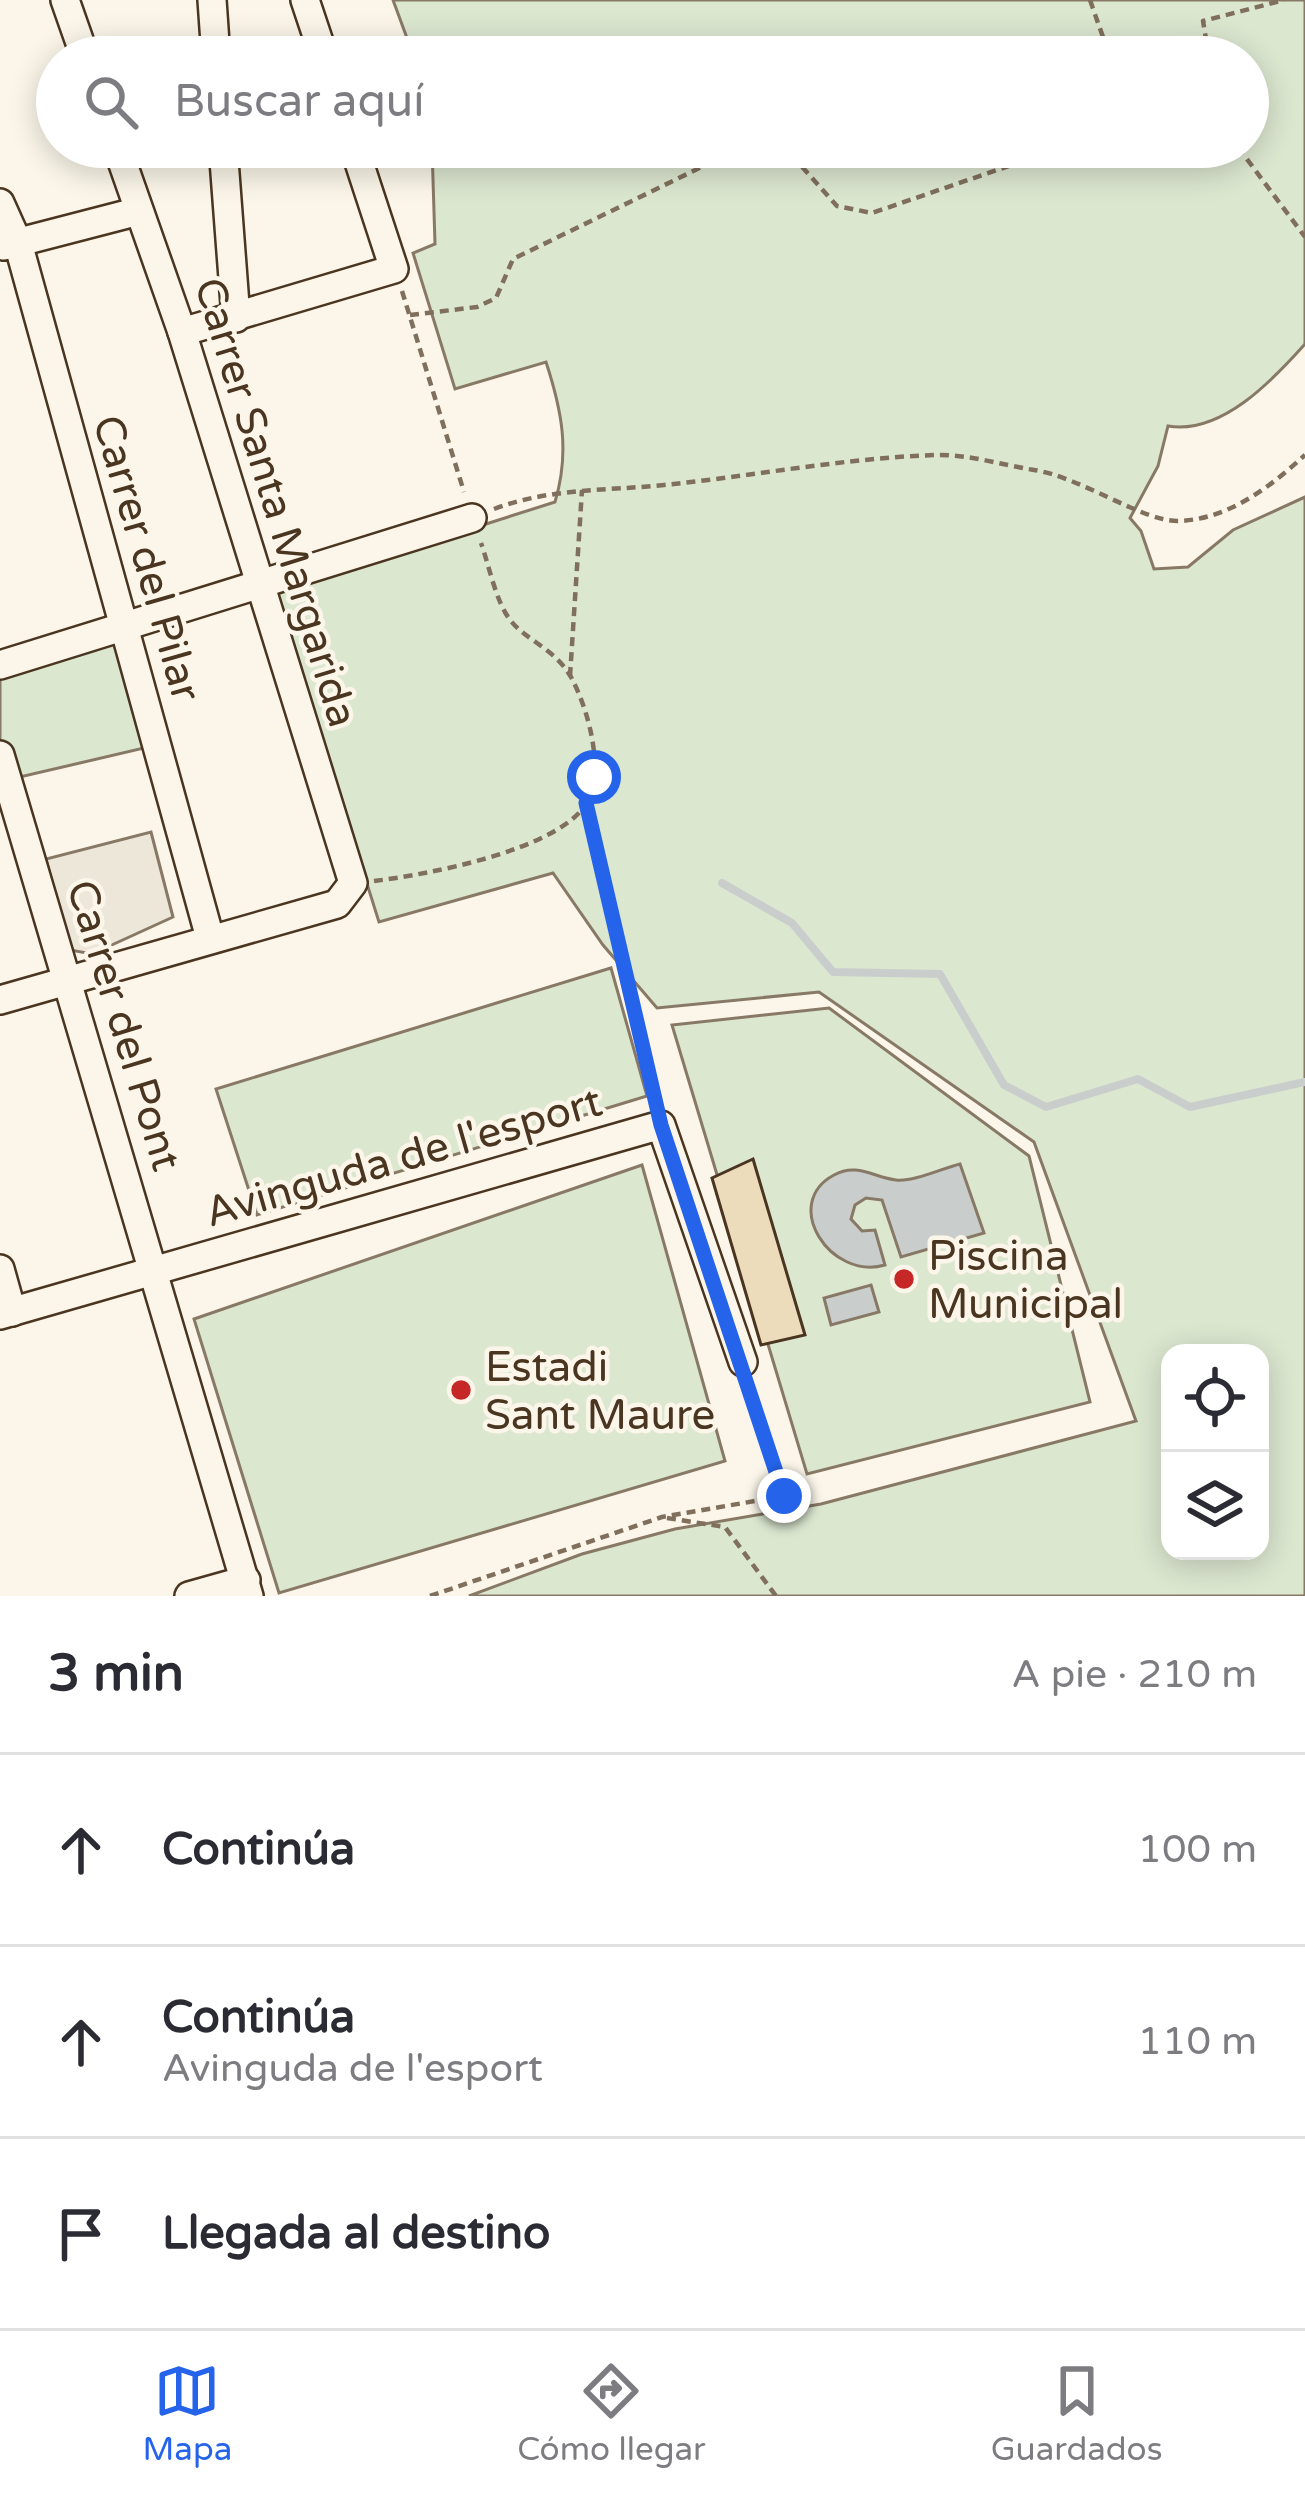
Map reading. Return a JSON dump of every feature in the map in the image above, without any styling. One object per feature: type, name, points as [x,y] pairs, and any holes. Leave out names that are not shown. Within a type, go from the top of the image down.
[{"type":"street","points":[[65,0],[78,36]]},
{"type":"street","points":[[212,0],[215,36]]},
{"type":"street","points":[[305,0],[317,36]]},
{"type":"street","name":"Carrer Santa Margarida","points":[[124,168],[182,332],[353,883]]},
{"type":"street","points":[[225,168],[236,318]]},
{"type":"street","points":[[182,332],[394,269],[361,168]]},
{"type":"street","name":"Carrer del Pilar","points":[[0,203],[210,938]]},
{"type":"street","points":[[9,245],[139,211]]},
{"type":"street","points":[[0,664],[472,518]]},
{"type":"street","name":"Carrer del Pont","points":[[0,755],[248,1588]]},
{"type":"street","points":[[0,1000],[337,904],[353,883]]},
{"type":"street","name":"Avinguda de l'esport","points":[[6,1314],[661,1125],[743,1362]]},
{"type":"street","points":[[0,1269],[6,1314]]},
{"type":"street","points":[[189,1596],[248,1588]]},
{"type":"path","points":[[1090,0],[1103,36]]},
{"type":"path","points":[[1206,36],[1203,21],[1284,0]]},
{"type":"path","points":[[410,315],[477,307],[496,298],[513,259],[699,168]]},
{"type":"path","points":[[804,168],[837,206],[872,213],[1003,168]]},
{"type":"path","points":[[1254,168],[1305,237]]},
{"type":"path","points":[[353,883],[422,875],[562,829],[586,803],[594,777],[590,725],[570,676],[541,640],[511,621],[472,518],[394,269]]},
{"type":"path","points":[[472,518],[536,493],[939,454],[1046,472],[1098,488],[1151,516],[1178,521],[1225,512],[1274,484],[1305,455]]},
{"type":"path","points":[[570,676],[582,490]]},
{"type":"path","points":[[586,803],[661,1125]]},
{"type":"path","points":[[430,1596],[662,1517],[784,1496],[743,1362]]},
{"type":"path","points":[[662,1517],[724,1527],[776,1596]]},
{"type":"green space","points":[[393,0],[1305,0],[1305,344],[1261,389],[1226,414],[1188,427],[1168,426],[1158,466],[1130,518],[1141,531],[1154,569],[1188,567],[1233,530],[1305,497],[1305,1596],[469,1596],[582,1554],[675,1529],[821,1504],[1136,1421],[1034,1142],[819,992],[657,1008],[603,945],[553,873],[379,922],[275,591],[555,502],[563,449],[546,362],[455,389],[413,253],[435,244],[433,168],[1269,168],[1269,36],[406,36]]},
{"type":"green space","points":[[120,624],[157,745],[7,780],[0,755],[0,665]]},
{"type":"green space","points":[[611,968],[647,1096],[257,1215],[216,1089]]},
{"type":"green space","name":"Piscina Municipal","points":[[829,1008],[1029,1156],[1090,1402],[807,1474],[672,1025]]},
{"type":"green space","name":"Estadi Sant Maure","points":[[642,1165],[725,1461],[279,1593],[194,1319]]},
{"type":"shaded area","points":[[151,832],[173,917],[92,954],[70,950],[46,859]]},
{"type":"shaded area","points":[[960,1164],[984,1233],[901,1257],[882,1200],[866,1198],[855,1205],[851,1219],[862,1231],[875,1230],[885,1265],[847,1262],[819,1237],[812,1204],[818,1188],[834,1175],[858,1170],[903,1180]]},
{"type":"shaded area","points":[[871,1285],[879,1312],[831,1325],[824,1298]]},
{"type":"building","points":[[753,1159],[805,1335],[761,1345],[712,1178]]},
{"type":"waterway","points":[[722,883],[792,923],[833,972],[940,974],[1004,1085],[1046,1107],[1138,1079],[1190,1107],[1305,1082]]},
{"type":"place","name":"Piscina Municipal","points":[[904,1279]]},
{"type":"place","name":"Estadi Sant Maure","points":[[461,1390]]},
{"type":"route","points":[[594,777],[586,803],[661,1125],[784,1496]]}]
